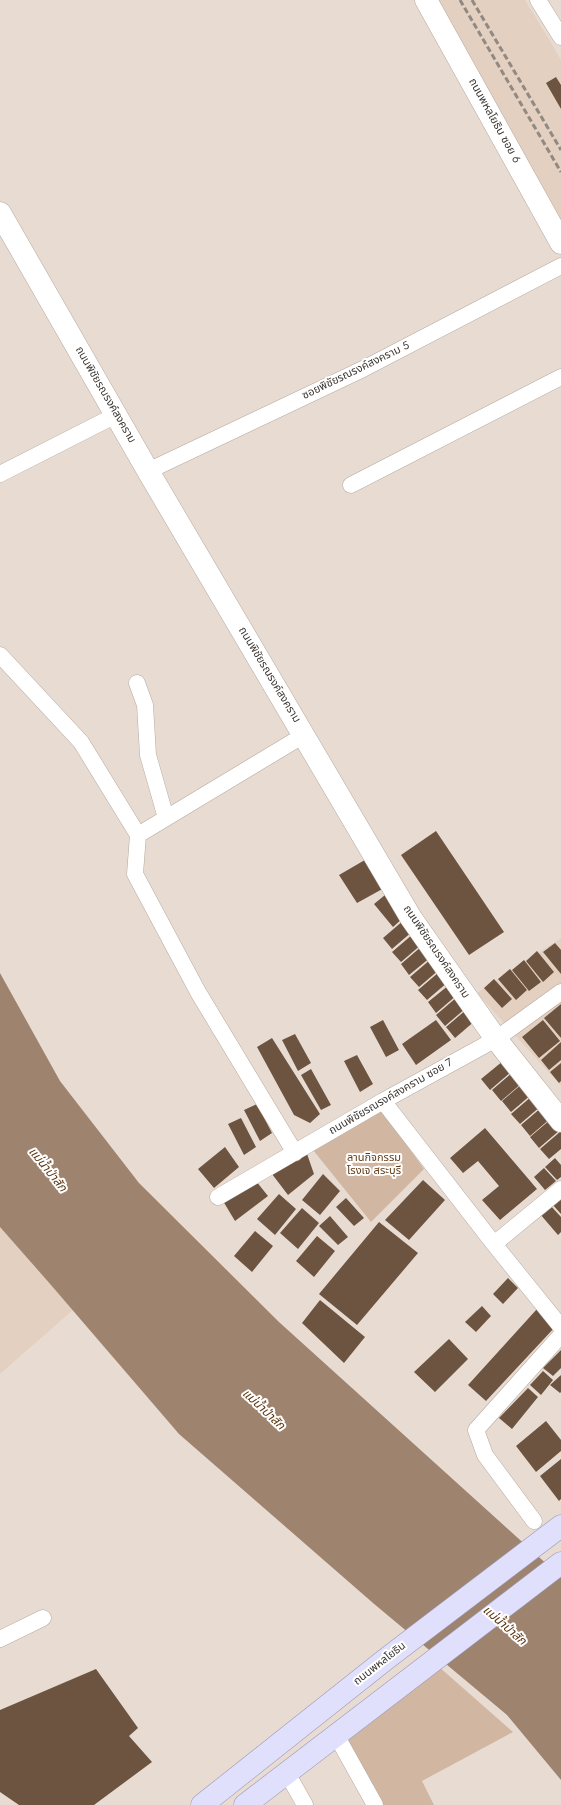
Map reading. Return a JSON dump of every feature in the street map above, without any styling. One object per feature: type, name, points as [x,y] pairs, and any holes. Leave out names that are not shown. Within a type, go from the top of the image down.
[{"type":"main road","name":"ถนนพหลโยธิน","points":[[202,1805],[386,1659],[561,1526]]},
{"type":"main road","points":[[245,1805],[406,1680],[561,1563]]},
{"type":"street","name":"ถนนพหลโยธิน ซอย 6","points":[[426,0],[561,243]]},
{"type":"street","points":[[538,0],[561,37]]},
{"type":"street","name":"ถนนพิชัยรณรงค์สงคราม","points":[[0,213],[148,471],[411,918],[496,1039],[561,1121]]},
{"type":"street","name":"ซอยพิชัยรณรงค์สงคราม 5","points":[[148,471],[363,369],[561,266]]},
{"type":"street","points":[[351,485],[561,377]]},
{"type":"street","points":[[0,474],[116,415]]},
{"type":"street","points":[[0,656],[81,742],[138,835],[135,874],[198,992],[295,1153]]},
{"type":"street","points":[[137,683],[145,705],[148,755],[166,818]]},
{"type":"street","points":[[138,835],[304,734]]},
{"type":"street","name":"ถนนพิชัยรณรงค์สงคราม ซอย 7","points":[[218,1197],[383,1101],[496,1039],[561,992]]},
{"type":"street","points":[[383,1101],[494,1244],[561,1327]]},
{"type":"street","points":[[494,1244],[561,1189]]},
{"type":"street","points":[[534,1521],[485,1456],[476,1430],[561,1335]]},
{"type":"street","points":[[0,1639],[43,1618]]},
{"type":"street","points":[[336,1734],[375,1805]]},
{"type":"street","points":[[287,1773],[305,1805]]},
{"type":"shaded area","points":[[414,0],[525,0],[549,39],[561,60],[561,245]]},
{"type":"shaded area","points":[[561,938],[561,1086],[477,993]]},
{"type":"shaded area","points":[[0,1227],[73,1310],[0,1374]]},
{"type":"green space","name":"ลานกิจกรรม โรงเจ สระบุรี","points":[[382,1111],[424,1169],[371,1222],[313,1150]]},
{"type":"green space","points":[[438,1666],[513,1732],[422,1781],[434,1805],[382,1805],[346,1739]]},
{"type":"water","name":"แม่น้ำป่าสัก","points":[[0,973],[60,1081],[139,1183],[279,1322],[561,1577],[561,1780],[507,1715],[373,1603],[179,1434],[0,1227]]},
{"type":"building","points":[[556,77],[561,85],[561,109],[546,83]]},
{"type":"building","points":[[436,831],[504,932],[469,955],[401,855]]},
{"type":"building","points":[[370,857],[386,887],[357,903],[339,875]]},
{"type":"building","points":[[385,895],[403,918],[393,927],[374,904]]},
{"type":"building","points":[[404,920],[413,931],[392,949],[383,938]]},
{"type":"building","points":[[413,934],[422,944],[401,962],[392,952]]},
{"type":"building","points":[[555,943],[561,950],[561,974],[543,952]]},
{"type":"building","points":[[422,946],[431,957],[409,975],[401,964]]},
{"type":"building","points":[[537,951],[554,972],[543,982],[526,961]]},
{"type":"building","points":[[431,959],[440,969],[419,987],[410,977]]},
{"type":"building","points":[[524,960],[541,982],[529,991],[512,970]]},
{"type":"building","points":[[510,969],[527,990],[516,1000],[498,979]]},
{"type":"building","points":[[439,972],[448,982],[427,1000],[418,990]]},
{"type":"building","points":[[494,979],[512,999],[502,1008],[484,988]]},
{"type":"building","points":[[449,985],[457,995],[436,1013],[428,1002]]},
{"type":"building","points":[[457,997],[466,1008],[445,1026],[436,1015]]},
{"type":"building","points":[[561,1004],[561,1038],[544,1018]]},
{"type":"building","points":[[467,1009],[476,1020],[455,1038],[446,1027]]},
{"type":"building","points":[[383,1020],[399,1050],[386,1057],[370,1027]]},
{"type":"building","points":[[436,1020],[451,1040],[416,1065],[402,1044]]},
{"type":"building","points":[[543,1020],[560,1041],[539,1058],[522,1037]]},
{"type":"building","points":[[295,1034],[311,1063],[298,1071],[282,1040]]},
{"type":"building","points":[[272,1038],[320,1114],[310,1123],[294,1115],[257,1047]]},
{"type":"building","points":[[561,1042],[561,1060],[549,1070],[541,1060]]},
{"type":"building","points":[[357,1055],[373,1084],[360,1092],[344,1061]]},
{"type":"building","points":[[503,1061],[511,1072],[490,1090],[481,1079]]},
{"type":"building","points":[[561,1063],[561,1081],[559,1083],[550,1072]]},
{"type":"building","points":[[311,1069],[331,1105],[321,1110],[301,1075]]},
{"type":"building","points":[[513,1072],[522,1083],[501,1101],[492,1090]]},
{"type":"building","points":[[523,1083],[532,1094],[511,1112],[502,1101]]},
{"type":"building","points":[[532,1096],[541,1106],[520,1124],[511,1114]]},
{"type":"building","points":[[257,1104],[272,1133],[260,1141],[244,1110]]},
{"type":"building","points":[[542,1107],[551,1118],[530,1136],[521,1125]]},
{"type":"building","points":[[241,1118],[256,1147],[244,1155],[228,1124]]},
{"type":"building","points":[[551,1119],[560,1130],[539,1148],[530,1137]]},
{"type":"building","points":[[485,1128],[537,1189],[500,1220],[482,1200],[499,1186],[478,1161],[463,1173],[450,1158]]},
{"type":"building","points":[[561,1131],[561,1149],[549,1159],[540,1149]]},
{"type":"building","points":[[225,1147],[239,1167],[214,1188],[198,1169]]},
{"type":"building","points":[[306,1151],[314,1174],[288,1195],[272,1174]]},
{"type":"building","points":[[555,1158],[561,1165],[561,1177],[557,1180],[545,1167]]},
{"type":"building","points":[[544,1168],[556,1181],[545,1190],[534,1177]]},
{"type":"building","points":[[323,1174],[340,1191],[320,1215],[302,1200]]},
{"type":"building","points":[[423,1180],[445,1200],[409,1240],[385,1220]]},
{"type":"building","points":[[256,1181],[268,1196],[235,1221],[223,1201]]},
{"type":"building","points":[[279,1194],[296,1209],[275,1235],[257,1219]]},
{"type":"building","points":[[561,1196],[561,1214],[552,1204]]},
{"type":"building","points":[[346,1198],[364,1218],[354,1226],[336,1207]]},
{"type":"building","points":[[550,1205],[561,1217],[561,1232],[558,1235],[540,1214]]},
{"type":"building","points":[[302,1208],[319,1223],[298,1249],[280,1233]]},
{"type":"building","points":[[330,1216],[348,1237],[338,1245],[319,1226]]},
{"type":"building","points":[[379,1222],[418,1253],[357,1325],[319,1294]]},
{"type":"building","points":[[255,1231],[273,1246],[252,1272],[234,1256]]},
{"type":"building","points":[[317,1236],[335,1251],[314,1277],[296,1261]]},
{"type":"building","points":[[508,1278],[518,1288],[503,1304],[493,1294]]},
{"type":"building","points":[[320,1300],[365,1337],[344,1363],[302,1323]]},
{"type":"building","points":[[482,1306],[491,1316],[476,1332],[465,1322]]},
{"type":"building","points":[[537,1309],[556,1326],[486,1401],[468,1385]]},
{"type":"building","points":[[449,1339],[468,1359],[435,1392],[414,1372]]},
{"type":"building","points":[[561,1350],[561,1368],[553,1376],[543,1368]]},
{"type":"building","points":[[543,1371],[553,1380],[541,1395],[530,1385]]},
{"type":"building","points":[[561,1375],[561,1392],[560,1393],[550,1385]]},
{"type":"building","points":[[528,1388],[538,1397],[512,1429],[499,1418]]},
{"type":"building","points":[[546,1421],[561,1440],[561,1451],[536,1472],[516,1446]]},
{"type":"building","points":[[561,1459],[561,1499],[559,1501],[540,1476]]},
{"type":"building","points":[[96,1669],[138,1728],[129,1736],[152,1762],[94,1805],[19,1805],[0,1792],[0,1710]]},
{"type":"railway","points":[[460,0],[561,172]]},
{"type":"railway","points":[[472,0],[561,150]]}]
